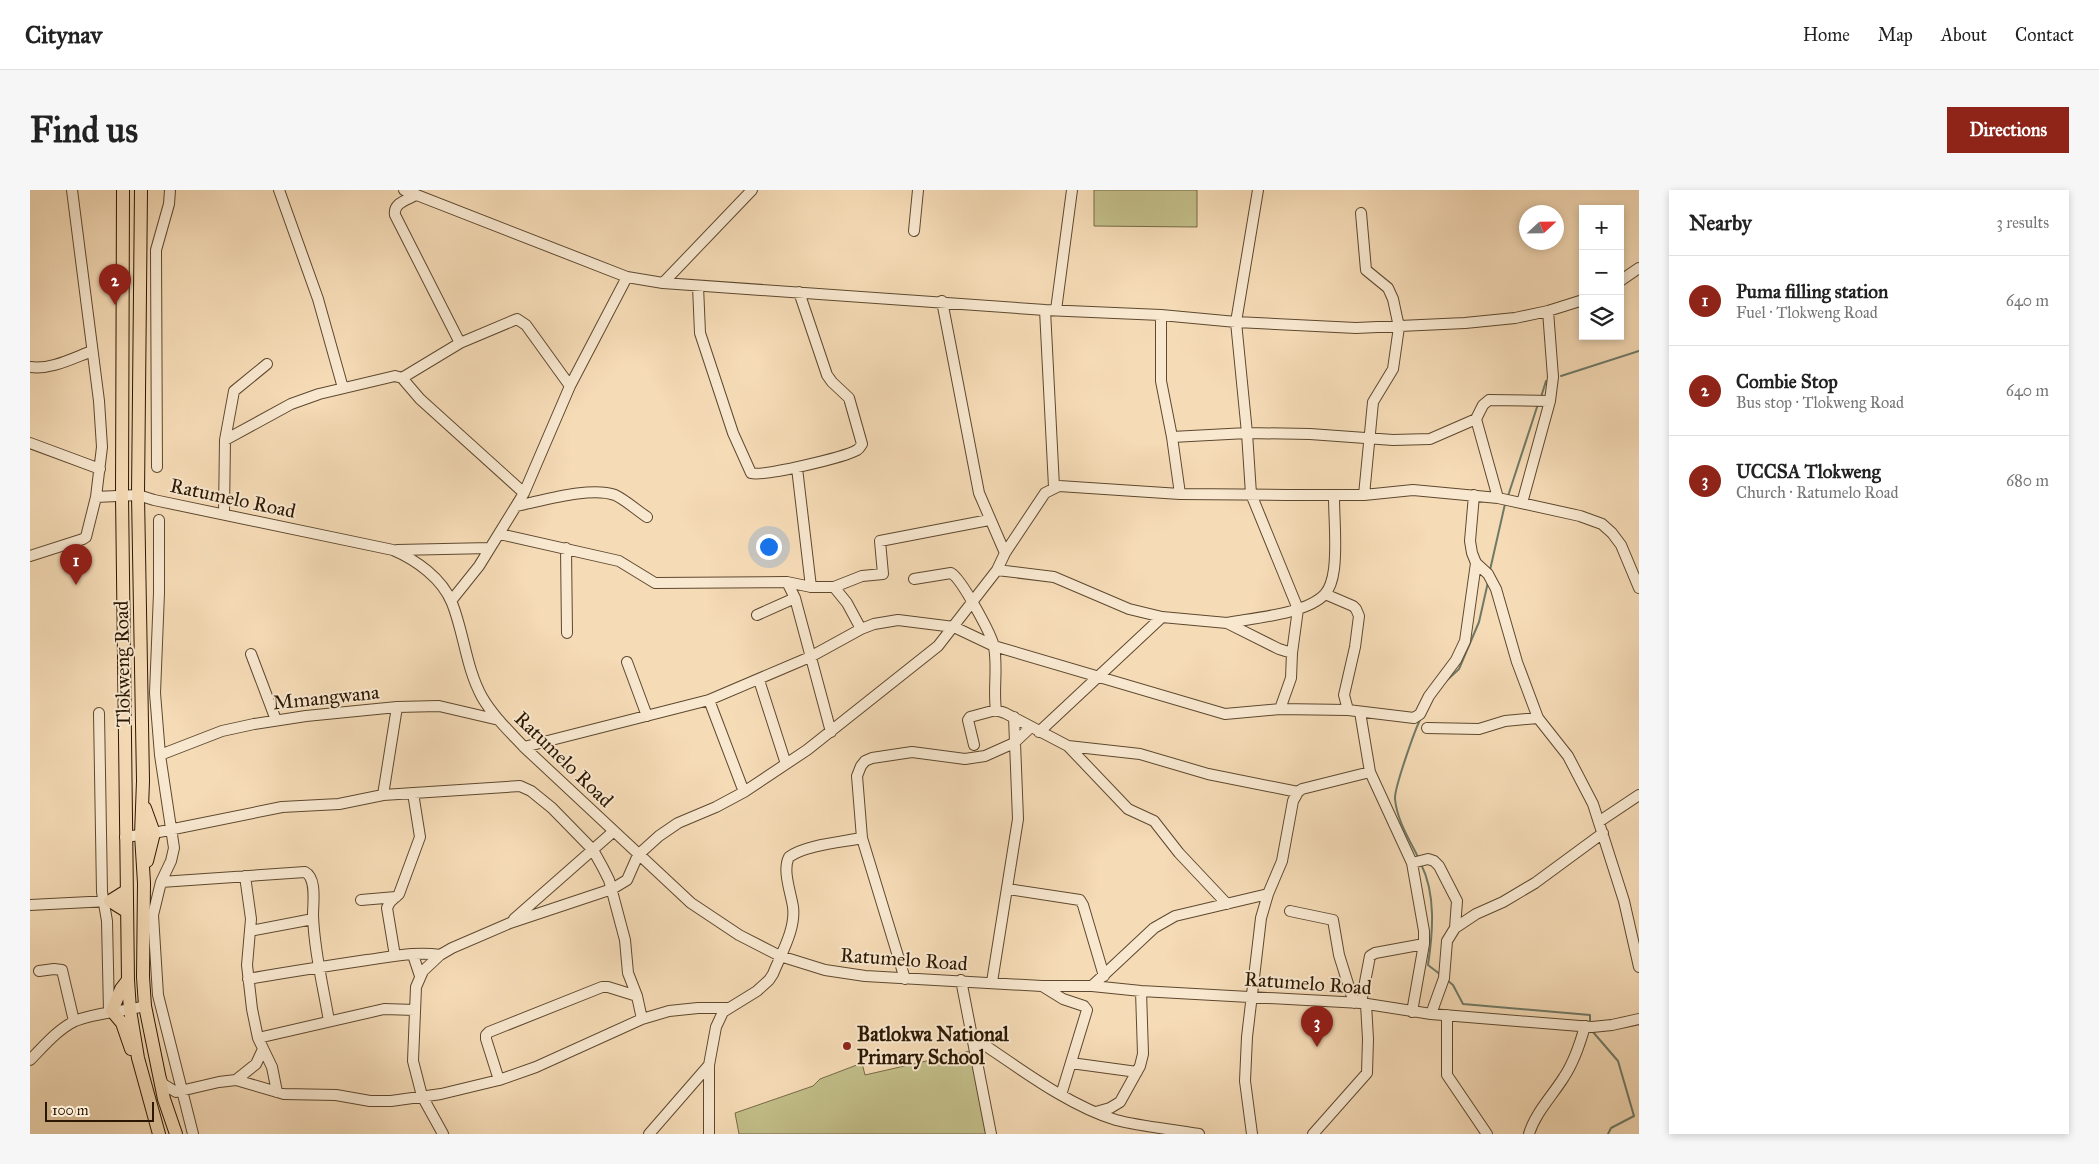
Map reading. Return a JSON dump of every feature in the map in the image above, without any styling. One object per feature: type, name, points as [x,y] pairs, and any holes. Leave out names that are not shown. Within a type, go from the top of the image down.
[{"type":"main road","name":"Tlokweng Road","points":[[141,190],[138,495],[143,781],[141,835],[144,883],[142,977],[145,1006],[158,1072],[176,1134]]},
{"type":"main road","name":"Tlokweng Road","points":[[122,192],[122,495],[128,980],[130,1010],[138,1058],[159,1134]]},
{"type":"main road","points":[[143,781],[143,800],[148,822],[154,834],[148,857],[148,876],[144,883]]},
{"type":"main road","points":[[107,901],[126,891]]},
{"type":"main road","points":[[107,901],[126,911]]},
{"type":"main road","points":[[128,980],[121,989],[110,1011],[122,1023],[130,1048],[138,1058]]},
{"type":"street","points":[[30,556],[83,540],[86,536],[96,497],[100,469],[102,447],[99,401],[72,190]]},
{"type":"street","points":[[156,467],[156,250],[169,204],[170,190]]},
{"type":"street","points":[[279,190],[318,299],[344,388]]},
{"type":"street","points":[[404,190],[627,277],[662,283],[942,301],[1045,310],[1356,328],[1399,327],[1515,318],[1548,311],[1579,301]]},
{"type":"street","points":[[662,283],[752,190]]},
{"type":"street","points":[[914,231],[918,190]]},
{"type":"street","points":[[1056,310],[1072,190]]},
{"type":"street","points":[[1258,190],[1236,322],[1251,494],[1298,609],[1292,652],[1291,678],[1280,709]]},
{"type":"street","points":[[416,195],[397,205],[394,210],[395,215],[460,343]]},
{"type":"street","points":[[1361,213],[1366,270],[1388,288],[1393,299],[1399,327],[1393,368],[1373,402],[1364,495]]},
{"type":"street","points":[[1624,278],[1639,268]]},
{"type":"street","points":[[451,602],[500,534],[524,493],[570,386],[627,277]]},
{"type":"street","points":[[698,286],[700,332],[733,433],[751,473],[758,475],[797,468],[854,451],[861,446],[862,441],[849,398],[832,382],[828,375],[799,292]]},
{"type":"street","points":[[942,301],[979,493],[989,520],[1005,553]]},
{"type":"street","points":[[1045,310],[1054,487]]},
{"type":"street","points":[[1522,503],[1553,367],[1548,311]]},
{"type":"street","points":[[1161,316],[1161,381],[1172,437],[1180,494]]},
{"type":"street","points":[[402,378],[460,343],[487,330],[520,319],[526,324],[570,386]]},
{"type":"street","points":[[30,367],[49,366],[92,350]]},
{"type":"street","points":[[224,514],[225,440],[234,391],[267,364]]},
{"type":"street","points":[[225,440],[291,404],[319,394],[395,376],[402,378],[420,399],[524,493]]},
{"type":"street","points":[[1172,437],[1247,433],[1430,439],[1476,419],[1483,405],[1489,400],[1544,401]]},
{"type":"street","points":[[1476,419],[1498,498]]},
{"type":"street","points":[[30,443],[100,469]]},
{"type":"street","points":[[797,468],[811,586]]},
{"type":"street","points":[[443,1134],[422,1096],[413,1060],[414,1010],[416,987],[420,976],[440,955],[452,948],[510,923],[612,889],[629,879],[638,855],[678,823],[716,807],[744,792],[831,732],[938,646],[997,570],[1005,553],[1045,493],[1054,487],[1180,494],[1334,496],[1413,490],[1498,498],[1580,516],[1607,528],[1621,545],[1639,588]]},
{"type":"street","points":[[516,506],[573,494],[600,493],[615,495],[647,516]]},
{"type":"street","name":"Ratumelo Road","points":[[96,497],[138,495],[154,500],[393,550],[407,556],[430,573],[451,602],[468,662],[482,698],[524,747],[691,903],[740,935],[780,956],[825,970],[905,979],[961,980],[1042,986],[1092,986],[1141,991],[1360,1003],[1431,1014],[1585,1026],[1612,1026],[1639,1019]]},
{"type":"street","points":[[524,747],[710,700],[810,657],[861,628],[898,620],[954,627],[994,646],[1225,714],[1280,709],[1348,710],[1411,718],[1420,714],[1429,696],[1456,660],[1465,641],[1476,563],[1470,541],[1474,495]]},
{"type":"street","points":[[997,570],[1054,577],[1129,609],[1162,617],[1227,623],[1298,609],[1315,602],[1325,594],[1330,586],[1334,569],[1334,496]]},
{"type":"street","points":[[159,520],[159,593],[155,684],[160,755],[172,829],[173,854],[161,882],[153,915],[158,995],[179,1092],[193,1134]]},
{"type":"street","points":[[500,534],[619,561],[655,583],[787,582],[834,587],[862,576],[883,574],[880,541],[989,520]]},
{"type":"street","points":[[393,550],[490,548]]},
{"type":"street","points":[[566,548],[566,633]]},
{"type":"street","points":[[1476,563],[1488,574],[1496,589],[1517,662],[1538,718],[1572,764],[1600,820],[1624,900],[1639,968]]},
{"type":"street","points":[[914,579],[951,574],[958,579],[973,603],[994,646],[996,710]]},
{"type":"street","points":[[787,582],[795,598],[831,732]]},
{"type":"street","points":[[834,587],[847,603],[861,628]]},
{"type":"street","points":[[1325,594],[1353,606],[1359,616],[1356,647],[1344,695],[1348,710]]},
{"type":"street","points":[[758,615],[795,598]]},
{"type":"street","points":[[905,979],[862,838],[858,776],[865,761],[872,758],[912,752],[965,758],[995,752],[1014,743],[1035,730],[1100,677],[1162,617]]},
{"type":"street","points":[[1227,623],[1279,649],[1292,652]]},
{"type":"street","points":[[251,654],[276,720]]},
{"type":"street","points":[[627,662],[647,716]]},
{"type":"street","points":[[759,680],[786,764]]},
{"type":"street","points":[[710,700],[744,792]]},
{"type":"street","name":"Mmangwana","points":[[160,755],[210,735],[276,720],[397,707],[439,706],[499,720]]},
{"type":"street","points":[[383,796],[397,707]]},
{"type":"street","points":[[974,745],[968,720],[970,717],[996,710],[1014,717],[1035,730],[1068,746],[1140,754],[1208,774],[1298,792],[1370,772]]},
{"type":"street","points":[[1360,712],[1370,772],[1412,863],[1424,931],[1424,944],[1412,1012]]},
{"type":"street","points":[[99,713],[110,1011]]},
{"type":"street","points":[[992,982],[1018,819],[1014,717]]},
{"type":"street","points":[[1427,728],[1479,729],[1505,721],[1538,718]]},
{"type":"street","points":[[1068,746],[1128,809],[1154,821],[1179,853],[1227,904]]},
{"type":"street","points":[[125,837],[154,834],[282,807],[338,804],[413,793],[520,786],[526,788],[552,808],[593,850],[603,868],[612,889],[625,940],[628,973],[642,1019]]},
{"type":"street","points":[[1252,1134],[1245,1081],[1247,1037],[1262,918],[1268,894],[1282,861],[1293,801],[1298,792]]},
{"type":"street","points":[[395,956],[387,908],[402,889],[420,837],[413,793]]},
{"type":"street","points":[[1600,820],[1636,800]]},
{"type":"street","points":[[510,923],[614,831]]},
{"type":"street","points":[[1431,1014],[1444,978],[1447,941],[1455,928],[1476,914],[1503,902],[1535,883],[1603,833]]},
{"type":"street","points":[[710,1131],[708,1064],[719,1019],[727,1008],[757,991],[769,980],[780,956],[794,914],[786,867],[789,857],[813,848],[862,838]]},
{"type":"street","points":[[1412,863],[1428,858],[1434,861],[1439,866],[1457,901],[1476,914]]},
{"type":"street","points":[[161,882],[308,873],[312,881],[319,966],[329,1022]]},
{"type":"street","points":[[245,876],[251,919],[247,952],[248,979],[258,1038],[270,1059],[277,1092]]},
{"type":"street","points":[[1008,889],[1080,900],[1104,976]]},
{"type":"street","points":[[1092,986],[1154,928],[1175,916],[1268,894]]},
{"type":"street","points":[[361,900],[396,897]]},
{"type":"street","points":[[30,905],[107,901]]},
{"type":"street","points":[[1455,928],[1457,901]]},
{"type":"street","points":[[1290,911],[1334,920],[1339,955],[1360,1003],[1368,1039],[1368,1073],[1312,1134]]},
{"type":"street","points":[[250,931],[314,919]]},
{"type":"street","points":[[1360,1003],[1370,956],[1375,953],[1424,944]]},
{"type":"street","points":[[413,955],[420,976]]},
{"type":"street","points":[[248,979],[319,966],[395,956],[440,955]]},
{"type":"street","points":[[38,971],[62,970],[74,1022]]},
{"type":"street","points":[[961,980],[991,1134]]},
{"type":"street","points":[[1042,986],[1056,995],[1086,1008],[1061,1095]]},
{"type":"street","points":[[499,1080],[486,1040],[489,1032],[602,987],[608,987],[636,996]]},
{"type":"street","points":[[1095,1112],[1110,1108],[1120,1102],[1143,1054],[1141,991]]},
{"type":"street","points":[[30,1060],[52,1038],[74,1022],[110,1011],[130,1010],[145,1006]]},
{"type":"street","points":[[171,1120],[170,1104],[179,1092],[219,1082],[236,1080],[292,1095],[336,1095],[370,1101],[391,1101],[462,1090],[536,1067],[642,1019],[669,1012],[698,1008],[727,1008]]},
{"type":"street","points":[[258,1038],[384,1009],[414,1010]]},
{"type":"street","points":[[1447,1015],[1447,1075],[1452,1085],[1488,1134]]},
{"type":"street","points":[[1529,1134],[1543,1107],[1565,1076],[1579,1046],[1585,1026]]},
{"type":"street","points":[[971,1036],[1061,1095],[1095,1112],[1141,1126],[1199,1134]]},
{"type":"street","points":[[236,1080],[256,1064],[264,1049]]},
{"type":"street","points":[[1070,1063],[1136,1072]]},
{"type":"street","points":[[649,1134],[708,1064]]},
{"type":"street","points":[[158,1072],[163,1084],[179,1092]]},
{"type":"shaded area","points":[[1094,190],[1197,190],[1197,227],[1094,226]]},
{"type":"shaded area","points":[[970,1051],[986,1134],[739,1134],[735,1113],[813,1086],[820,1079],[862,1063],[865,1075]]},
{"type":"waterway","points":[[1561,376],[1639,351]]},
{"type":"waterway","points":[[1541,397],[1546,381]]},
{"type":"waterway","points":[[1508,496],[1538,404]]},
{"type":"waterway","points":[[1490,570],[1505,504]]},
{"type":"waterway","points":[[1444,683],[1459,669],[1479,622],[1488,582]]},
{"type":"waterway","points":[[1418,857],[1401,822],[1395,799],[1405,759],[1421,718]]},
{"type":"waterway","points":[[1421,864],[1429,888],[1432,913],[1428,965],[1441,975]]},
{"type":"waterway","points":[[1447,980],[1453,985],[1463,1004],[1590,1015],[1590,1021]]},
{"type":"waterway","points":[[1593,1032],[1618,1061],[1634,1116],[1611,1128],[1608,1134]]},
{"type":"place","name":"Combie Stop","points":[[115,305]]},
{"type":"place","name":"Puma filling station","points":[[76,585]]},
{"type":"place","name":"Batlokwa National Primary School","points":[[847,1046]]},
{"type":"place","name":"UCCSA Tlokweng","points":[[1317,1047]]}]
